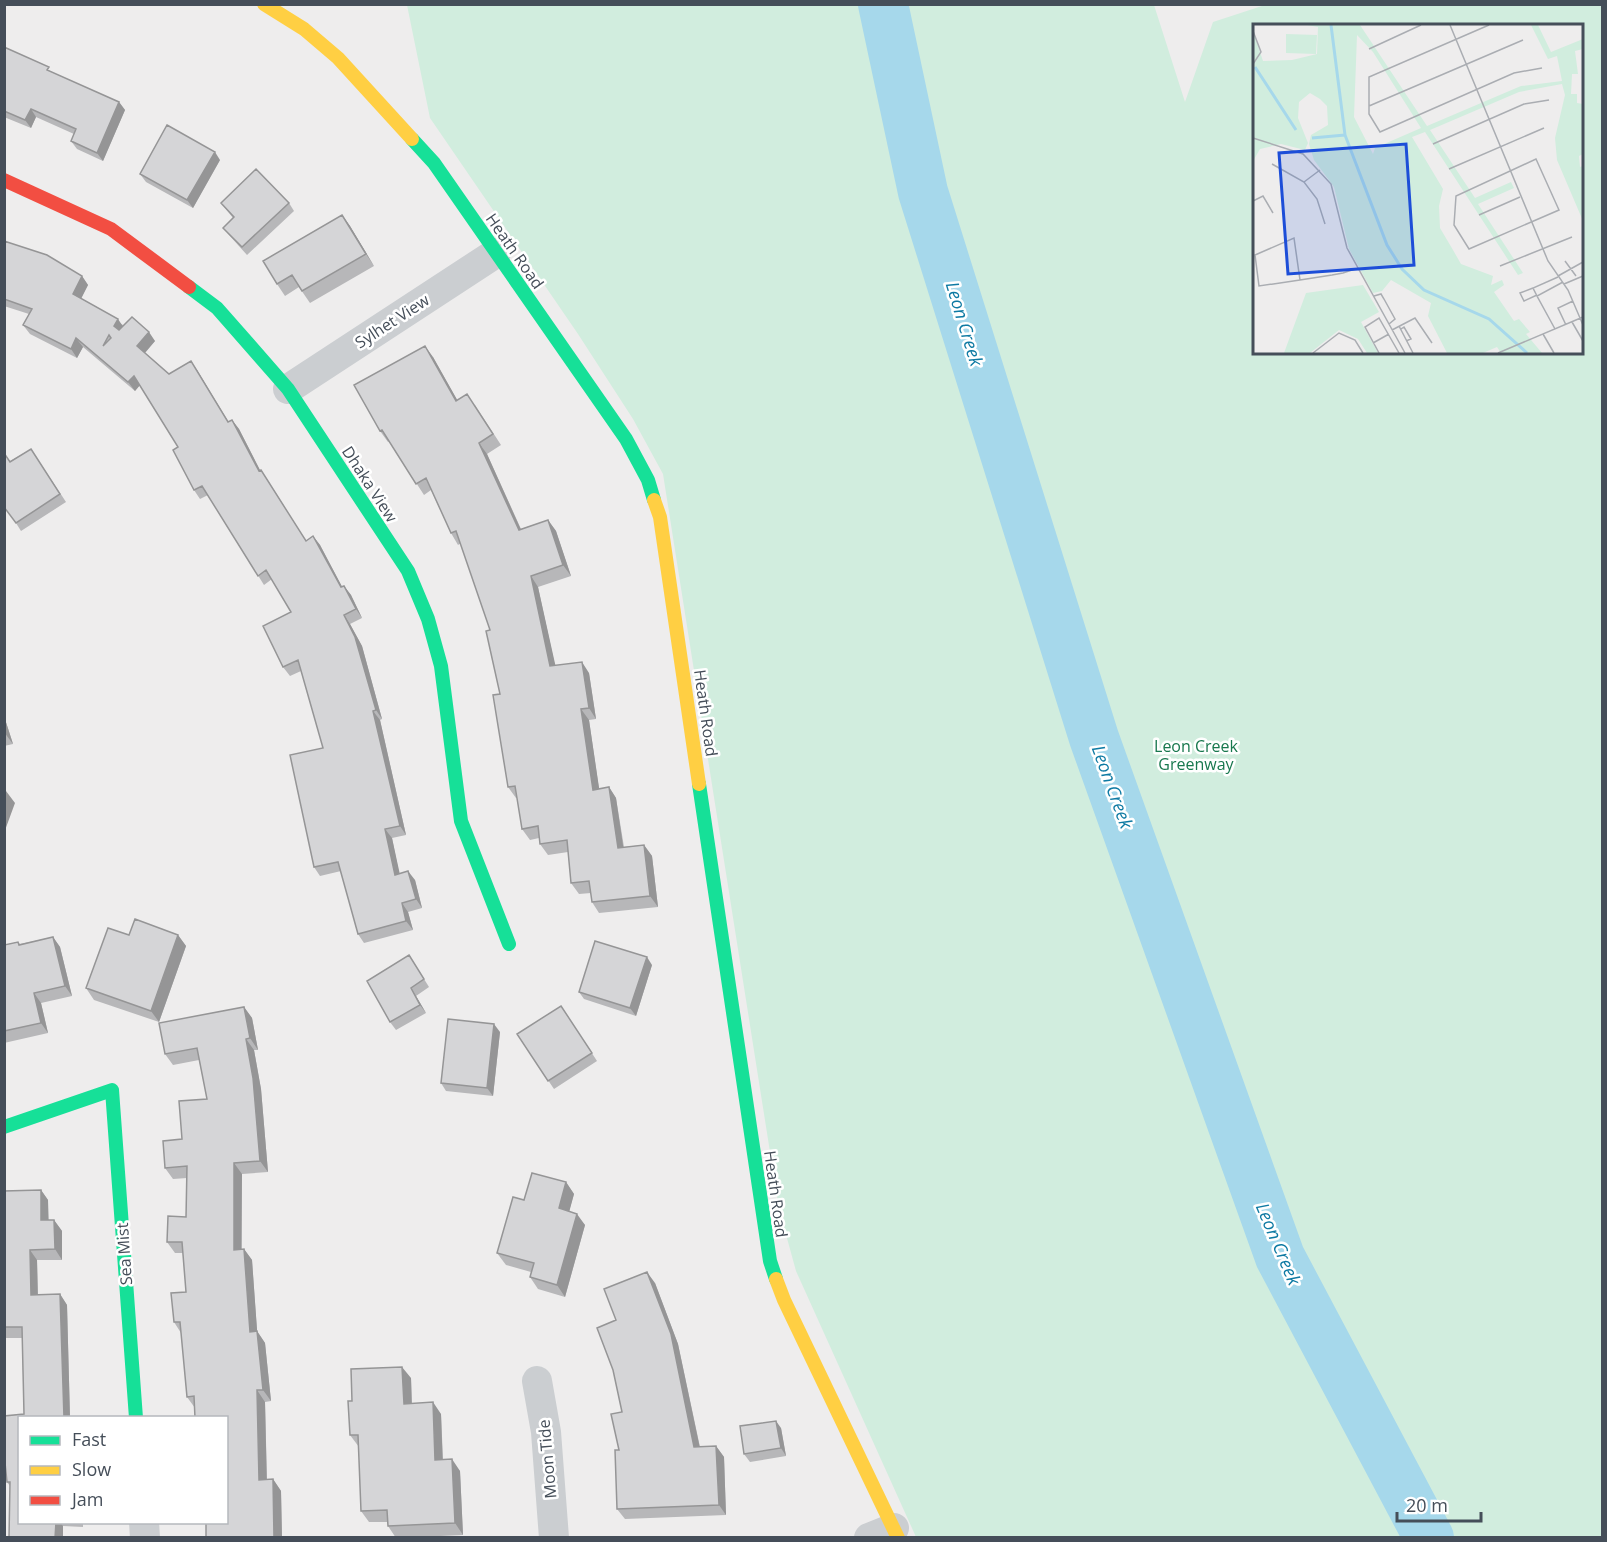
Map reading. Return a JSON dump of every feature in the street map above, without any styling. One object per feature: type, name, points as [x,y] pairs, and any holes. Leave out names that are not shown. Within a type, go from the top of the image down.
[{"type":"street","name":"Heath Road","points":[[264,4],[304,29],[338,58],[434,163],[626,439],[648,480],[660,517],[770,1261],[784,1300],[887,1534]]},
{"type":"street","name":"Dhaka View","points":[[4,180],[111,229],[217,308],[288,389],[408,571],[428,619],[441,666],[461,820],[509,944]]},
{"type":"street","name":"Sylhet View","points":[[288,389],[496,253]]},
{"type":"street","name":"Sea Mist","points":[[4,1127],[112,1090],[136,1416]]},
{"type":"street","name":"Moon Tide","points":[[537,1381],[546,1432],[554,1538]]},
{"type":"green space","name":"Leon Creek Greenway","points":[[407,5],[1154,5],[1185,102],[1213,22],[1265,5],[1602,5],[1602,1537],[916,1537],[796,1271],[779,1209],[663,474],[633,419],[578,334],[430,118]]},
{"type":"building","points":[[4,47],[49,67],[47,70],[119,102],[97,153],[71,141],[76,129],[31,109],[25,120],[4,111]]},
{"type":"building","points":[[167,125],[215,152],[187,200],[140,174]]},
{"type":"building","points":[[256,169],[289,203],[242,247],[223,228],[234,217],[221,203]]},
{"type":"building","points":[[342,215],[366,254],[302,291],[292,275],[277,284],[263,261]]},
{"type":"building","points":[[4,241],[47,255],[82,276],[73,294],[118,319],[114,326],[119,330],[132,317],[149,332],[137,346],[169,374],[191,361],[228,422],[232,420],[259,471],[261,470],[306,541],[313,536],[356,609],[344,615],[355,637],[376,710],[373,711],[400,826],[385,829],[395,875],[408,871],[416,899],[402,903],[406,921],[358,934],[338,862],[314,867],[290,755],[323,748],[298,660],[283,667],[263,626],[291,612],[266,570],[258,576],[202,486],[194,490],[173,450],[178,447],[134,376],[128,382],[76,338],[71,349],[23,325],[32,309],[4,299]]},
{"type":"building","points":[[425,346],[456,401],[467,394],[493,434],[479,443],[519,530],[548,520],[563,565],[531,576],[550,666],[582,662],[589,708],[581,709],[593,790],[609,787],[618,848],[644,845],[650,896],[592,902],[589,881],[571,883],[567,840],[540,844],[538,826],[522,829],[515,786],[508,787],[493,695],[500,694],[486,631],[490,630],[456,531],[451,533],[426,478],[416,484],[382,430],[380,431],[354,385]]},
{"type":"building","points":[[31,449],[60,494],[16,523],[4,507],[4,453],[10,462]]},
{"type":"building","points":[[135,919],[178,935],[151,1011],[86,988],[108,928],[129,935]]},
{"type":"building","points":[[53,937],[65,986],[34,993],[41,1023],[4,1031],[4,945],[18,942],[19,945]]},
{"type":"building","points":[[595,941],[647,957],[630,1008],[579,992]]},
{"type":"building","points":[[409,955],[424,979],[411,988],[420,1005],[390,1022],[367,981]]},
{"type":"building","points":[[561,1006],[592,1053],[548,1081],[517,1034]]},
{"type":"building","points":[[244,1007],[250,1038],[246,1039],[253,1078],[260,1161],[234,1163],[234,1250],[244,1249],[250,1332],[257,1331],[263,1390],[257,1390],[259,1480],[273,1479],[274,1538],[206,1538],[206,1524],[228,1524],[228,1416],[195,1416],[194,1396],[187,1397],[180,1322],[174,1322],[171,1293],[186,1292],[182,1242],[167,1242],[168,1216],[186,1217],[187,1166],[165,1168],[163,1141],[182,1139],[179,1101],[207,1099],[197,1048],[165,1054],[159,1023]]},
{"type":"building","points":[[448,1019],[494,1024],[487,1088],[441,1083]]},
{"type":"building","points":[[532,1173],[566,1182],[559,1208],[577,1214],[557,1285],[530,1277],[534,1263],[497,1253],[513,1197],[524,1200]]},
{"type":"building","points":[[41,1190],[41,1220],[54,1220],[55,1249],[30,1250],[31,1295],[60,1294],[64,1416],[18,1416],[18,1524],[56,1524],[55,1538],[9,1538],[10,1482],[7,1482],[4,1453],[4,1416],[24,1414],[22,1327],[4,1327],[4,1191]]},
{"type":"building","points":[[647,1272],[671,1334],[694,1447],[716,1446],[719,1505],[617,1509],[615,1450],[619,1450],[611,1414],[622,1412],[613,1370],[597,1328],[616,1320],[604,1289]]},
{"type":"building","points":[[402,1367],[404,1404],[433,1402],[435,1460],[452,1459],[455,1523],[388,1526],[387,1510],[361,1511],[358,1435],[350,1435],[348,1401],[352,1401],[351,1369]]},
{"type":"building","points":[[776,1421],[781,1448],[744,1454],[740,1426]]},
{"type":"waterway","name":"Leon Creek","points":[[883,4],[923,192],[1094,738],[1280,1257],[1429,1538]]},
{"type":"traffic: fast","points":[[412,139],[434,163],[626,439],[648,480],[654,500]]},
{"type":"traffic: fast","points":[[189,287],[217,308],[288,389],[408,571],[428,619],[441,666],[461,821],[509,944]]},
{"type":"traffic: fast","points":[[699,784],[770,1261],[776,1279]]},
{"type":"traffic: fast","points":[[4,1127],[112,1090],[136,1416]]},
{"type":"traffic: slow","points":[[264,4],[304,29],[338,58],[412,139]]},
{"type":"traffic: slow","points":[[654,500],[660,517],[699,784]]},
{"type":"traffic: slow","points":[[776,1279],[898,1538]]},
{"type":"traffic: jam","points":[[4,180],[111,229],[189,287]]}]
